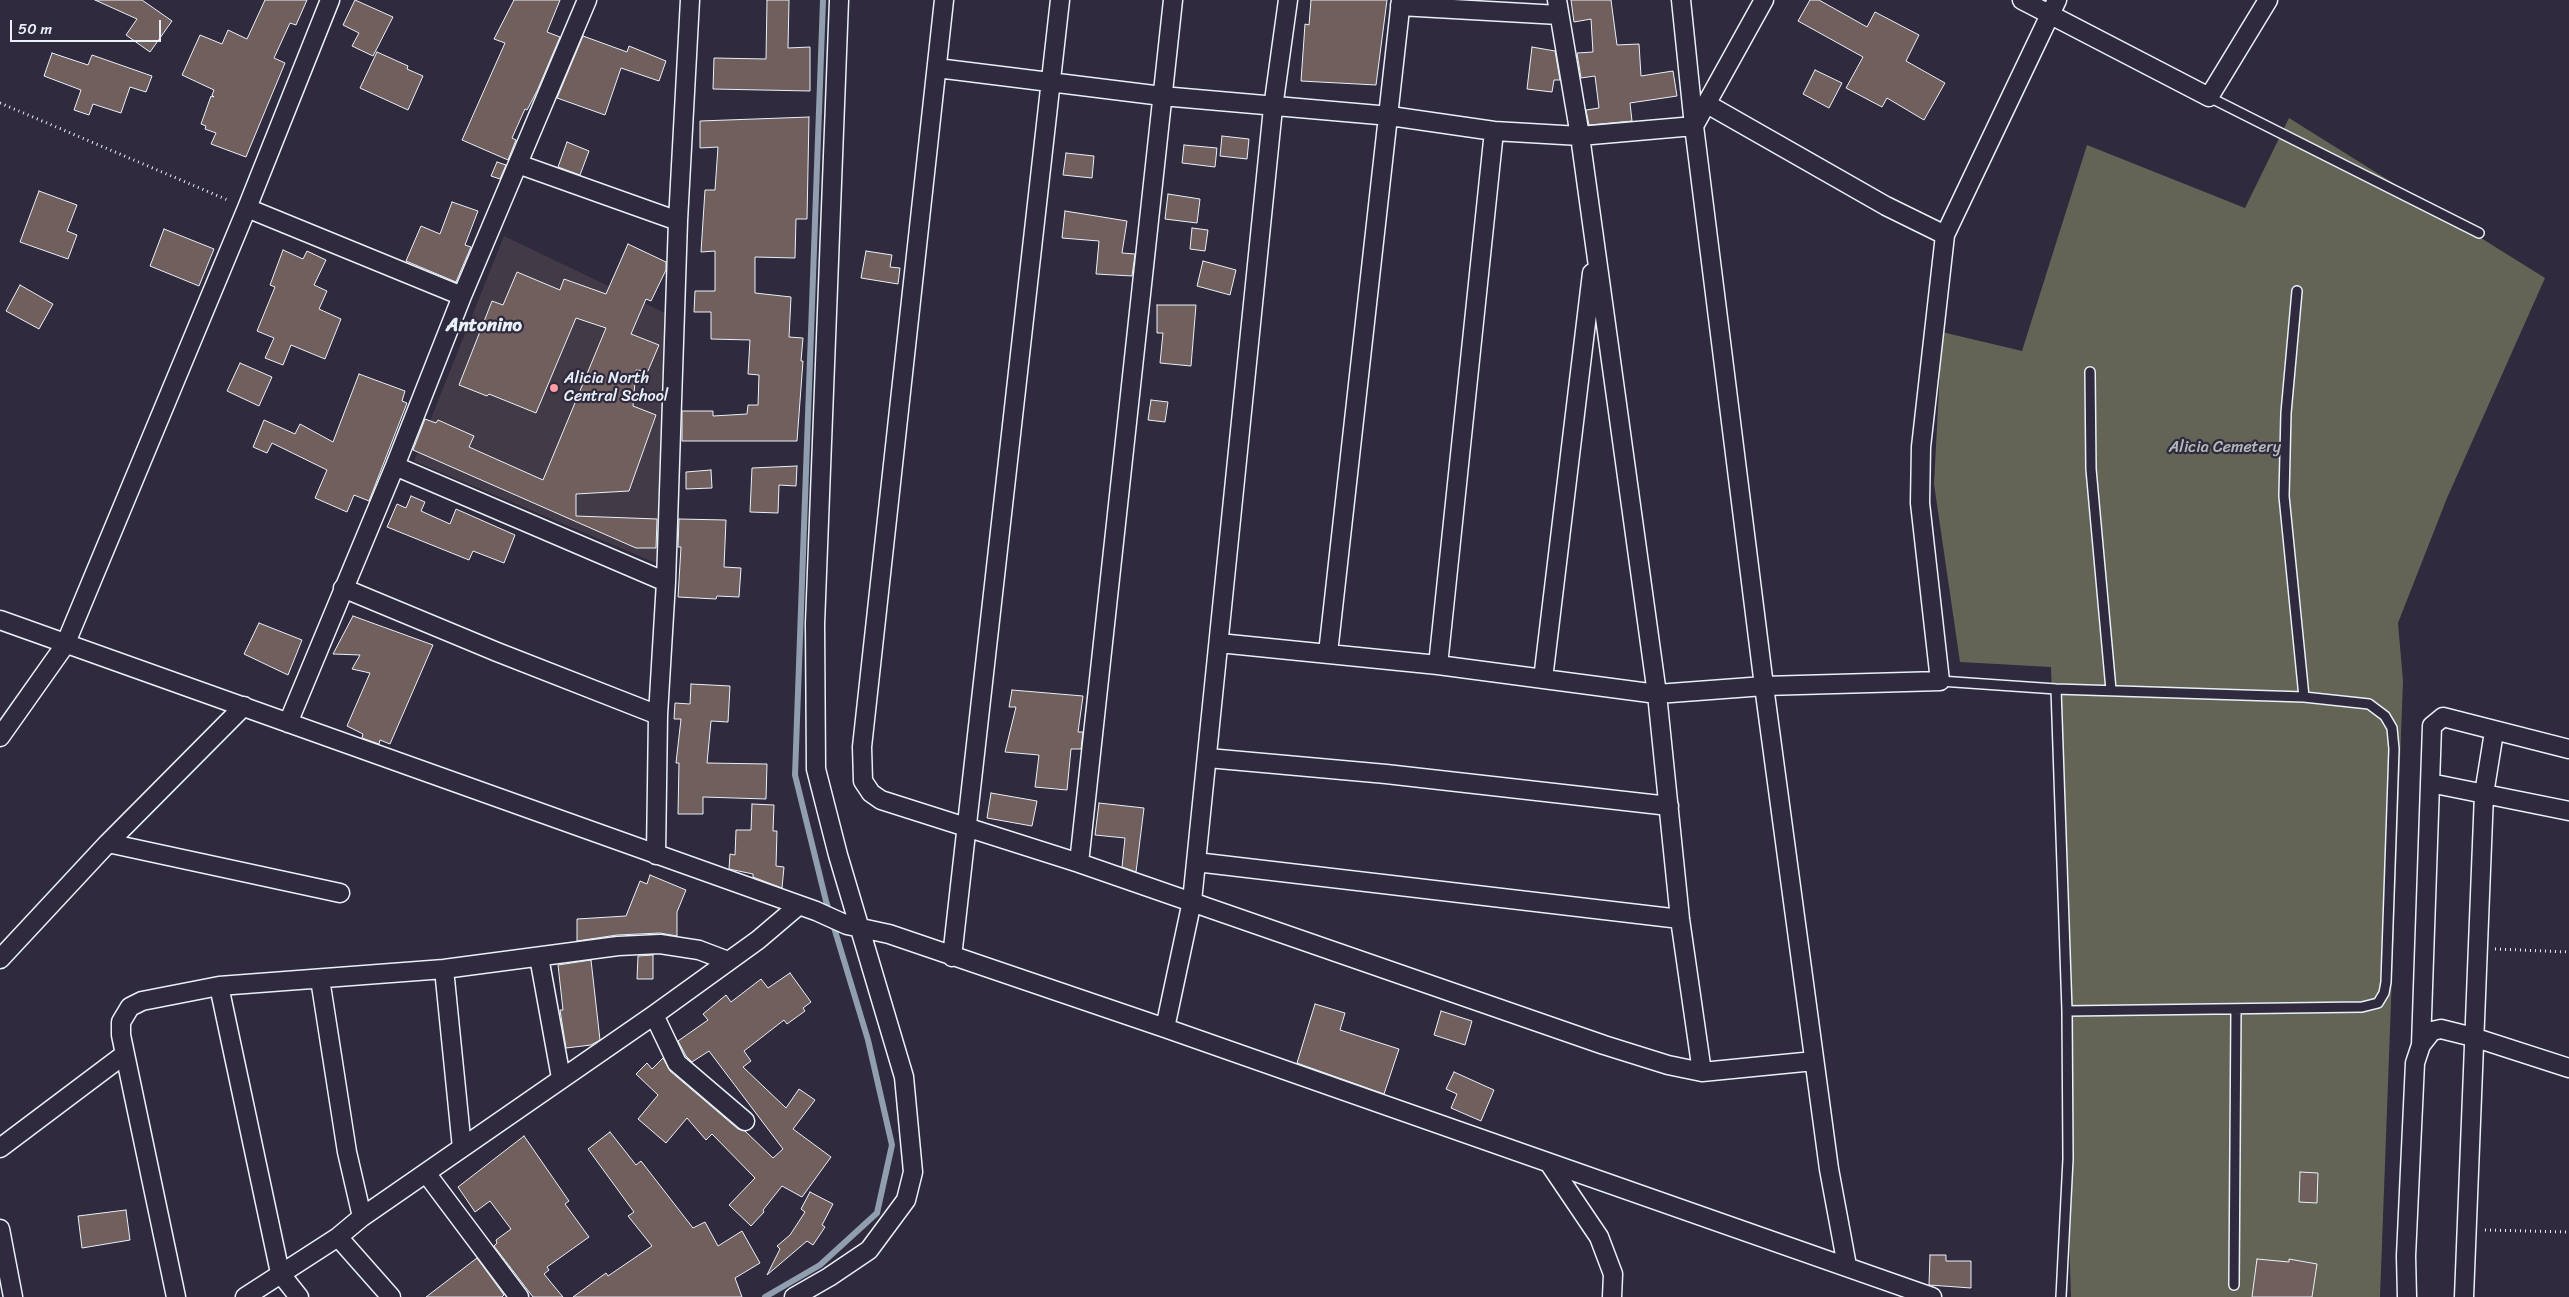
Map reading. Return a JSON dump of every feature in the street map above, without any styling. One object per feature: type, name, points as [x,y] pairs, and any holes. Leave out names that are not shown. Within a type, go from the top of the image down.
[{"type":"street","points":[[0,737],[66,645],[247,208],[330,0]]},
{"type":"street","points":[[288,723],[395,466],[462,296],[587,0]]},
{"type":"street","points":[[656,855],[658,715],[666,582],[678,221],[690,0]]},
{"type":"street","points":[[794,1297],[829,1277],[869,1250],[906,1200],[914,1172],[904,1077],[853,926],[838,855],[816,769],[815,624],[840,0]]},
{"type":"street","points":[[944,0],[862,746],[863,782],[870,793],[881,800],[1079,862],[1604,1045],[1668,1064],[1702,1072],[1814,1061]]},
{"type":"street","points":[[952,957],[965,826],[1060,0]]},
{"type":"street","points":[[1079,862],[1173,0]]},
{"type":"street","points":[[1165,1028],[1192,900],[1273,108],[1288,0]]},
{"type":"street","points":[[1682,0],[1694,126],[1764,686],[1829,1169],[1847,1266]]},
{"type":"street","points":[[1694,126],[1764,0]]},
{"type":"street","points":[[2022,0],[2053,8],[2209,97],[2268,0]]},
{"type":"street","points":[[1328,653],[1390,116],[1401,3],[1558,7],[1580,136],[1657,694],[1680,919],[1702,1072]]},
{"type":"street","points":[[1219,642],[1438,665],[1657,694],[1764,686],[1940,680],[1920,503],[1920,447],[1941,282],[1944,235],[2053,8]]},
{"type":"street","points":[[937,68],[1273,108],[1390,116],[1494,131],[1580,136],[1694,126]]},
{"type":"street","points":[[1707,104],[1886,206],[1944,235]]},
{"type":"street","points":[[1438,665],[1494,131]]},
{"type":"street","points":[[518,164],[678,221]]},
{"type":"street","points":[[247,208],[462,296]]},
{"type":"street","points":[[1543,679],[1595,248]]},
{"type":"street","points":[[395,466],[666,582]]},
{"type":"street","points":[[343,588],[497,652],[658,715]]},
{"type":"street","points":[[0,620],[853,926],[889,934],[1165,1028],[1932,1297]]},
{"type":"street","points":[[0,959],[108,843],[244,706]]},
{"type":"street","points":[[2407,1297],[2406,1256],[2415,1063],[2421,1045],[2432,726],[2443,717],[2494,732],[2569,749]]},
{"type":"street","points":[[2464,1297],[2484,794],[2494,732]]},
{"type":"street","points":[[1208,758],[1386,774],[1668,806]]},
{"type":"street","points":[[2430,783],[2569,811]]},
{"type":"street","points":[[108,843],[340,893]]},
{"type":"street","points":[[1196,862],[1361,883],[1680,919]]},
{"type":"street","points":[[245,1297],[338,1237],[362,1217],[654,1015],[758,940],[798,906]]},
{"type":"street","points":[[176,1297],[125,1054],[121,1022],[130,1007],[142,1001],[219,986],[444,969],[618,946],[660,944],[699,950],[728,961]]},
{"type":"street","points":[[539,957],[561,1078]]},
{"type":"street","points":[[444,969],[462,1148]]},
{"type":"street","points":[[320,979],[347,1152],[362,1217]]},
{"type":"street","points":[[219,986],[280,1274],[298,1297]]},
{"type":"street","points":[[654,1015],[677,1063],[745,1121]]},
{"type":"street","points":[[2421,1045],[2432,1031],[2442,1029],[2569,1068]]},
{"type":"street","points":[[0,1148],[125,1054]]},
{"type":"street","points":[[1549,1163],[1599,1236],[1613,1274],[1612,1297]]},
{"type":"street","points":[[426,1173],[519,1297]]},
{"type":"street","points":[[0,1229],[13,1297]]},
{"type":"street","points":[[338,1237],[391,1297]]},
{"type":"lane","points":[[2209,97],[2479,233]]},
{"type":"lane","points":[[2297,291],[2286,413],[2284,496],[2304,697]]},
{"type":"lane","points":[[2090,372],[2091,469],[2111,690]]},
{"type":"lane","points":[[1940,680],[2056,689],[2304,697],[2369,704],[2385,716],[2392,728],[2394,748],[2384,993],[2378,1003],[2362,1007],[2067,1011]]},
{"type":"lane","points":[[2056,689],[2067,1011],[2068,1159],[2061,1297]]},
{"type":"lane","points":[[2234,1285],[2236,1009]]},
{"type":"path","points":[[0,103],[247,208]]},
{"type":"path","points":[[2477,949],[2569,952]]},
{"type":"path","points":[[2467,1229],[2569,1232]]},
{"type":"shaded area","name":"Alicia North Central School","points":[[504,236],[669,315],[656,563],[414,461]]},
{"type":"green space","name":"Alicia Cemetery","points":[[2289,118],[2545,278],[2447,498],[2398,623],[2403,681],[2380,1297],[2071,1297],[2051,667],[1960,662],[1934,484],[1942,332],[2022,351],[2087,145],[2245,208]]},
{"type":"building","points":[[95,0],[142,0],[172,21],[150,52],[126,35],[137,19]]},
{"type":"building","points":[[265,0],[307,0],[296,25],[290,23],[274,58],[285,63],[246,157],[211,144],[216,133],[205,129],[206,126],[201,124],[211,96],[214,97],[212,95],[214,90],[182,75],[200,35],[222,44],[228,30],[247,39]]},
{"type":"building","points":[[355,0],[393,17],[373,56],[352,46],[359,33],[343,25]]},
{"type":"building","points":[[514,0],[560,0],[547,32],[560,37],[537,91],[527,110],[525,109],[512,138],[516,140],[508,160],[462,140],[505,43],[494,39]]},
{"type":"building","points":[[767,0],[789,0],[788,48],[810,47],[810,91],[713,89],[714,58],[766,59]]},
{"type":"building","points":[[1311,0],[1387,0],[1376,85],[1301,81],[1305,24],[1309,25]]},
{"type":"building","points":[[1571,0],[1611,0],[1617,45],[1639,44],[1641,76],[1673,71],[1677,96],[1630,103],[1632,121],[1589,125],[1586,110],[1599,108],[1595,76],[1581,78],[1577,53],[1593,52],[1591,19],[1574,22]]},
{"type":"building","points":[[1810,0],[1819,0],[1867,27],[1875,12],[1919,35],[1906,61],[1945,83],[1924,120],[1887,98],[1882,107],[1846,88],[1863,57],[1798,21]]},
{"type":"building","points":[[583,36],[627,52],[629,46],[666,61],[659,81],[621,68],[605,115],[557,98]]},
{"type":"building","points":[[1532,47],[1555,51],[1560,80],[1554,80],[1552,92],[1527,89]]},
{"type":"building","points":[[377,52],[408,66],[407,69],[423,76],[408,110],[360,88]]},
{"type":"building","points":[[52,53],[88,65],[92,55],[152,76],[146,92],[130,87],[121,113],[93,104],[89,115],[74,110],[81,90],[44,76]]},
{"type":"building","points":[[1815,70],[1842,83],[1829,108],[1803,94]]},
{"type":"building","points":[[809,117],[807,219],[796,219],[795,258],[755,257],[755,293],[791,297],[789,337],[803,338],[797,441],[682,441],[682,411],[713,411],[713,416],[747,414],[748,405],[758,405],[759,375],[748,374],[750,340],[711,339],[711,312],[694,312],[695,291],[715,291],[715,251],[701,252],[705,190],[715,190],[718,147],[700,148],[700,121]]},
{"type":"building","points":[[1222,136],[1249,139],[1247,159],[1220,156]]},
{"type":"building","points":[[567,142],[589,151],[580,175],[558,167]]},
{"type":"building","points":[[1184,145],[1217,148],[1215,167],[1182,163]]},
{"type":"building","points":[[1066,153],[1094,156],[1092,178],[1063,175]]},
{"type":"building","points":[[497,162],[506,165],[500,179],[491,176]]},
{"type":"building","points":[[39,191],[77,205],[67,231],[77,235],[68,259],[20,242]]},
{"type":"building","points":[[1168,194],[1200,199],[1197,223],[1165,219]]},
{"type":"building","points":[[452,202],[478,211],[465,245],[471,247],[456,282],[406,261],[421,226],[440,234]]},
{"type":"building","points":[[1065,211],[1127,221],[1122,253],[1135,254],[1132,276],[1096,274],[1099,241],[1062,238]]},
{"type":"building","points":[[1192,228],[1208,230],[1205,251],[1190,249]]},
{"type":"building","points":[[164,229],[214,249],[199,286],[150,266]]},
{"type":"building","points":[[628,244],[666,262],[666,270],[651,301],[646,299],[631,334],[659,345],[648,371],[636,370],[633,406],[656,415],[629,491],[576,494],[576,516],[657,519],[656,548],[636,548],[413,450],[425,419],[436,423],[438,420],[474,436],[469,447],[543,480],[606,328],[576,318],[536,413],[489,394],[487,396],[459,385],[492,301],[503,305],[517,272],[560,290],[564,279],[606,294]]},
{"type":"building","points":[[283,250],[303,259],[307,251],[326,260],[314,285],[327,291],[319,309],[341,319],[325,359],[291,345],[283,365],[265,358],[274,338],[257,331],[275,287],[270,285]]},
{"type":"building","points":[[866,251],[892,255],[890,267],[900,268],[898,284],[861,278]]},
{"type":"building","points":[[1203,261],[1236,270],[1230,295],[1197,286]]},
{"type":"building","points":[[20,285],[53,304],[39,329],[6,311]]},
{"type":"building","points":[[1157,305],[1196,305],[1191,366],[1160,363],[1163,333],[1157,333]]},
{"type":"building","points":[[240,363],[272,377],[259,406],[227,391]]},
{"type":"building","points":[[359,374],[405,391],[402,401],[407,403],[369,501],[354,495],[347,512],[315,498],[327,470],[272,443],[267,453],[253,447],[264,420],[295,434],[300,424],[333,442]]},
{"type":"building","points":[[1151,400],[1168,402],[1165,422],[1148,420]]},
{"type":"building","points":[[797,466],[796,486],[779,485],[778,513],[750,512],[752,468]]},
{"type":"building","points":[[711,470],[712,488],[686,489],[686,472]]},
{"type":"building","points":[[411,496],[425,502],[421,511],[450,524],[456,509],[515,535],[504,563],[473,551],[469,560],[387,527],[397,504],[406,508]]},
{"type":"building","points":[[679,519],[726,520],[724,567],[741,568],[739,597],[717,596],[716,599],[678,597],[681,547],[678,547]]},
{"type":"building","points":[[353,616],[433,645],[390,744],[380,740],[379,744],[362,738],[363,734],[347,726],[370,673],[352,669],[360,655],[333,654]]},
{"type":"building","points":[[259,623],[302,640],[288,675],[244,654]]},
{"type":"building","points":[[691,684],[730,686],[728,722],[711,721],[707,763],[767,764],[766,799],[703,797],[703,814],[678,814],[679,763],[676,763],[681,719],[674,719],[675,703],[690,704]]},
{"type":"building","points":[[1012,690],[1083,696],[1078,732],[1083,732],[1081,749],[1071,749],[1067,790],[1035,787],[1039,755],[1005,752],[1016,707],[1009,707]]},
{"type":"building","points":[[991,793],[1037,801],[1032,826],[987,818]]},
{"type":"building","points":[[1099,803],[1144,808],[1136,872],[1122,867],[1125,838],[1095,835]]},
{"type":"building","points":[[752,804],[774,805],[773,831],[777,831],[776,866],[784,867],[782,888],[753,877],[753,874],[729,869],[730,854],[735,855],[736,830],[751,830]]},
{"type":"building","points":[[650,875],[686,890],[677,912],[677,936],[660,933],[617,935],[577,941],[577,919],[626,916],[640,881],[647,884]]},
{"type":"building","points":[[653,955],[653,979],[637,979],[638,956]]},
{"type":"building","points":[[591,960],[600,1040],[591,1045],[566,1048],[560,1010],[563,1010],[558,965]]},
{"type":"building","points":[[790,973],[811,1002],[803,1008],[805,1011],[787,1024],[784,1020],[744,1051],[751,1061],[743,1067],[786,1108],[799,1089],[815,1100],[793,1129],[831,1157],[802,1197],[782,1186],[763,1210],[764,1212],[751,1226],[729,1205],[755,1178],[712,1134],[706,1140],[687,1118],[666,1143],[638,1119],[658,1095],[636,1074],[647,1063],[652,1069],[663,1058],[670,1071],[738,1129],[745,1131],[773,1158],[783,1149],[709,1051],[692,1062],[686,1056],[678,1041],[708,1020],[703,1014],[726,995],[731,1002],[761,979],[768,988]]},
{"type":"building","points":[[1315,1004],[1345,1013],[1340,1030],[1399,1049],[1384,1094],[1297,1063]]},
{"type":"building","points":[[1441,1011],[1472,1021],[1465,1045],[1434,1035]]},
{"type":"building","points":[[1454,1072],[1494,1090],[1481,1121],[1451,1108],[1457,1094],[1446,1089]]},
{"type":"building","points":[[610,1132],[636,1165],[641,1161],[693,1228],[705,1222],[718,1246],[742,1231],[760,1263],[735,1278],[742,1297],[573,1297],[606,1273],[608,1276],[652,1246],[628,1216],[634,1212],[588,1149]]},
{"type":"building","points":[[524,1136],[569,1201],[565,1204],[589,1237],[547,1267],[549,1270],[544,1274],[563,1297],[533,1297],[494,1246],[497,1243],[496,1240],[511,1229],[490,1201],[475,1212],[458,1187]]},
{"type":"building","points":[[2300,1172],[2318,1173],[2317,1203],[2299,1202]]},
{"type":"building","points":[[810,1192],[833,1204],[822,1225],[825,1227],[813,1245],[807,1241],[767,1275],[780,1249],[777,1246],[790,1235],[805,1212],[801,1209]]},
{"type":"building","points":[[126,1210],[130,1240],[82,1248],[78,1216]]},
{"type":"building","points":[[1930,1255],[1946,1255],[1946,1261],[1971,1261],[1971,1288],[1929,1285]]},
{"type":"building","points":[[477,1258],[504,1295],[502,1297],[426,1297]]},
{"type":"building","points":[[2257,1259],[2289,1262],[2289,1259],[2317,1264],[2312,1297],[2252,1297]]},
{"type":"waterway","points":[[765,1297],[820,1265],[877,1213],[892,1145],[868,1040],[826,901],[795,775],[823,0]]},
{"type":"place","name":"Alicia North Central School","points":[[554,388]]},
{"type":"district","name":"Antonino","points":[[484,326]]}]
